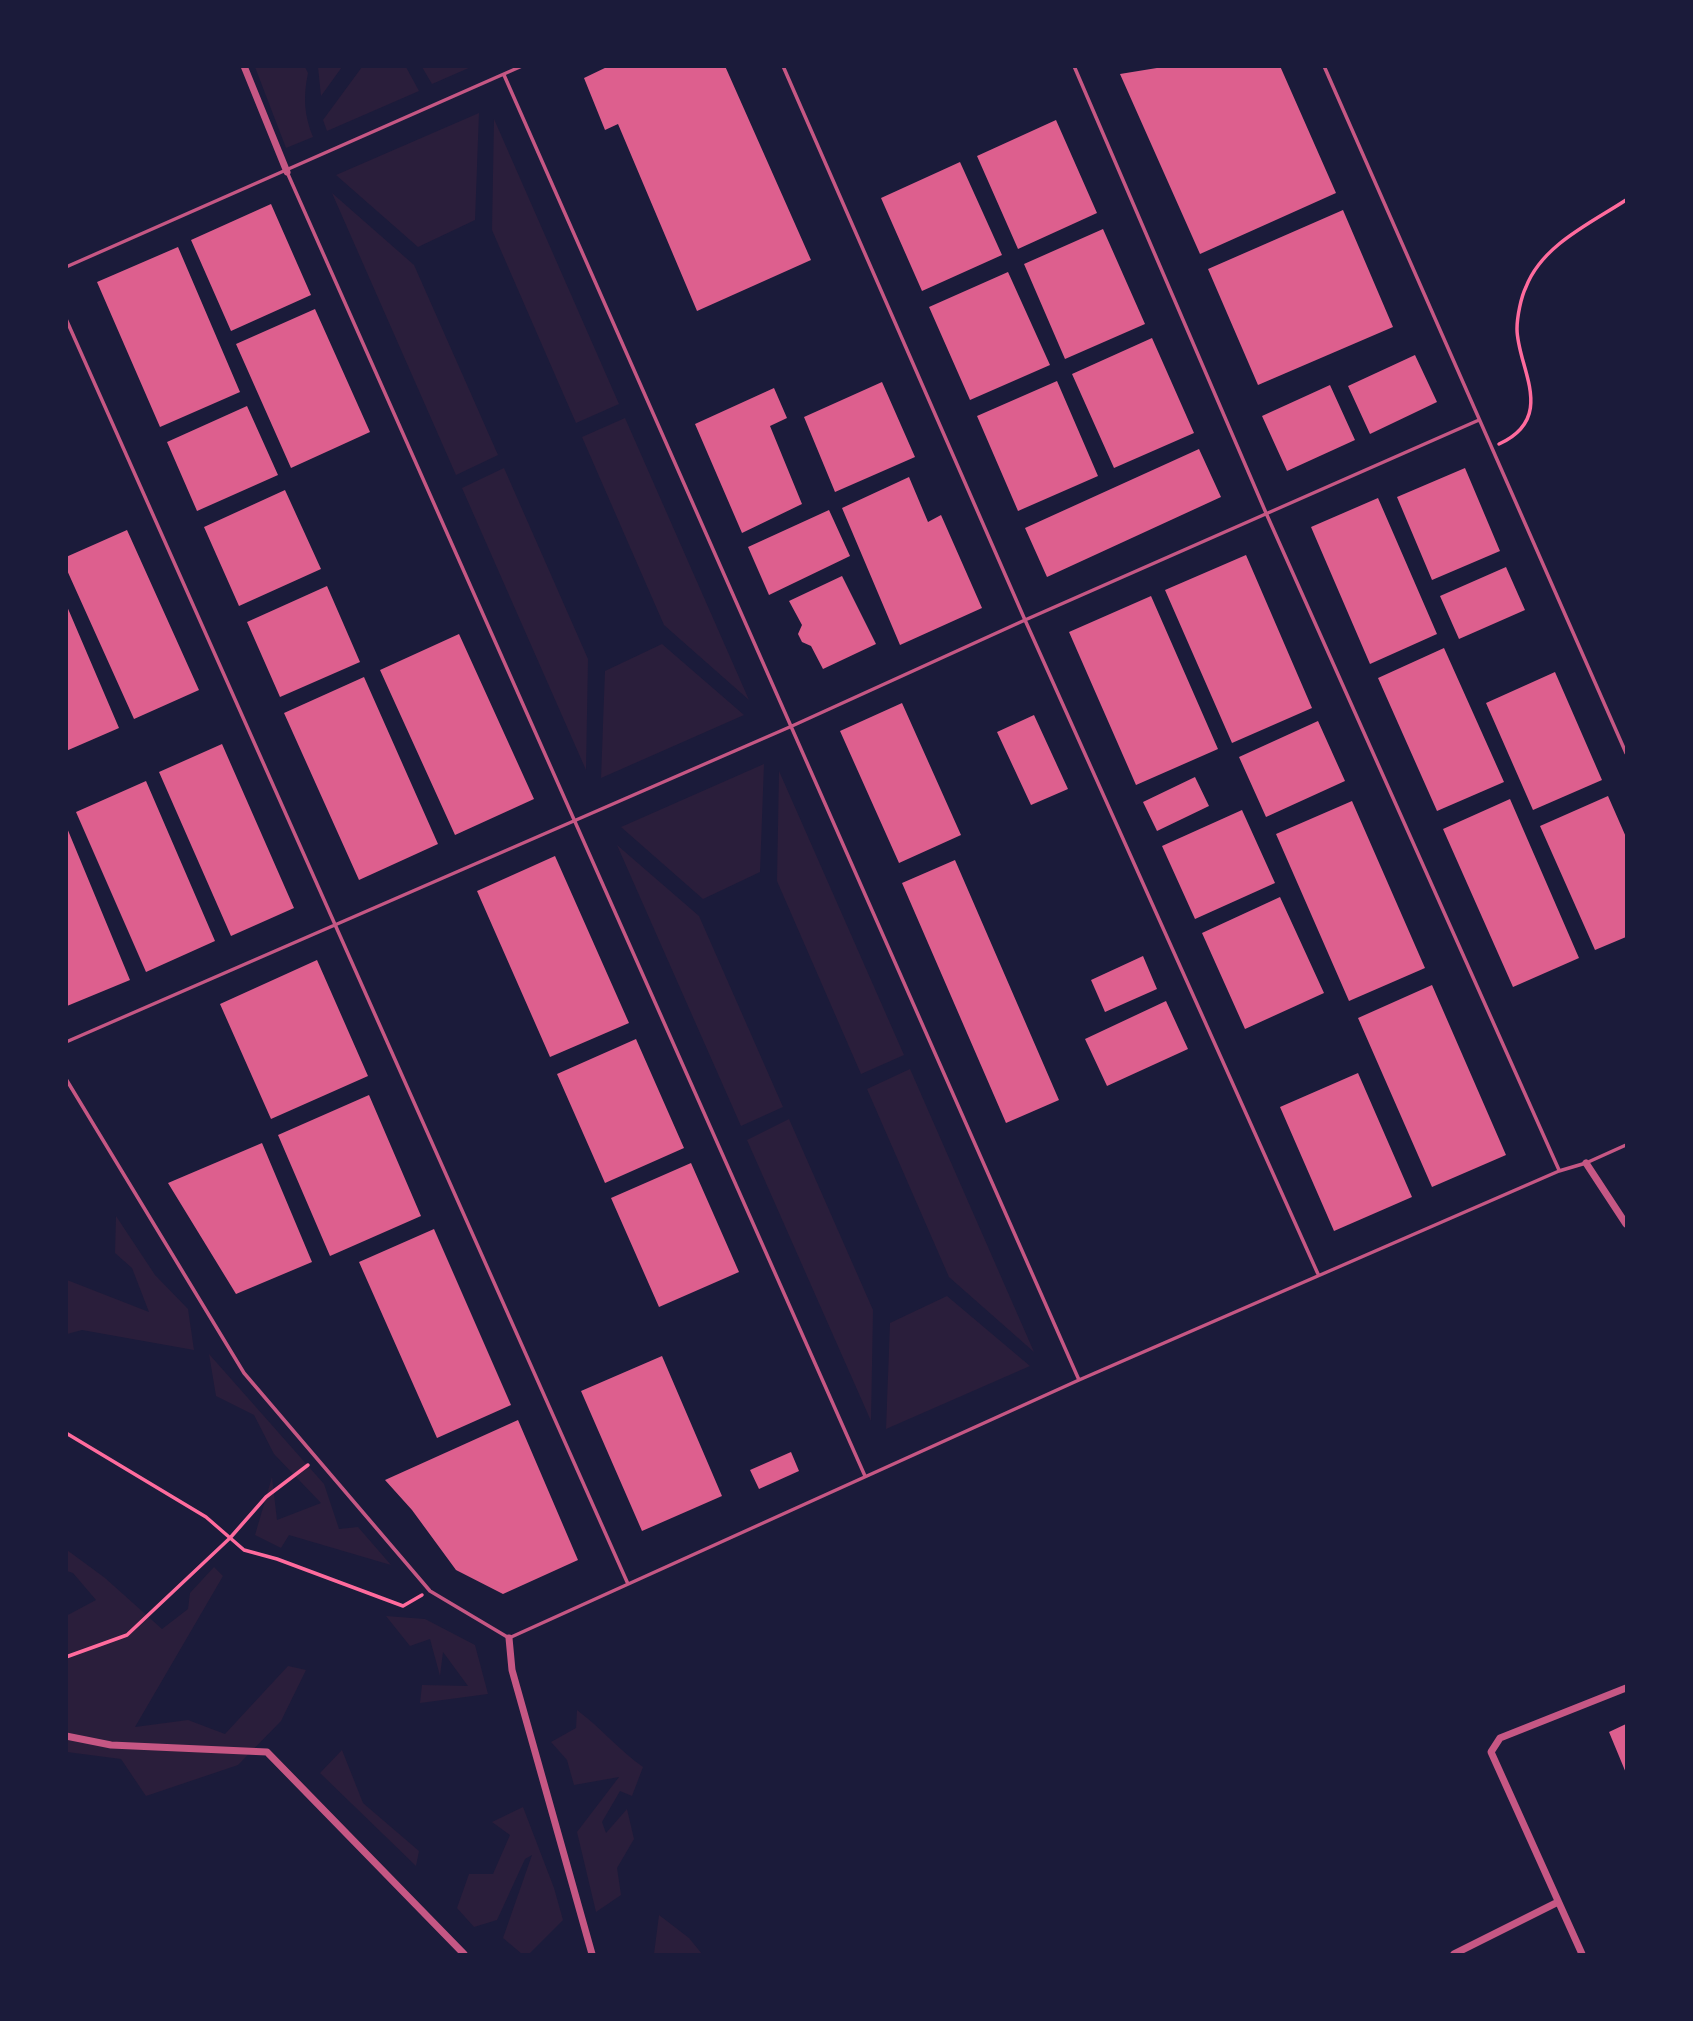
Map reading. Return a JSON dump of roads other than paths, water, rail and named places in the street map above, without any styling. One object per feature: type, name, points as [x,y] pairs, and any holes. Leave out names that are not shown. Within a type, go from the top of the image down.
[{"type":"street","points":[[244,66],[287,172]]},
{"type":"street","points":[[1586,1163],[1626,1224]]},
{"type":"street","points":[[509,1637],[512,1670],[592,1955]]},
{"type":"street","points":[[1582,1955],[1491,1752],[1500,1738],[1626,1688]]},
{"type":"street","points":[[66,1736],[111,1745],[267,1752],[464,1955]]},
{"type":"street","points":[[1454,1955],[1558,1902]]},
{"type":"lane","points":[[66,267],[287,172],[522,66]]},
{"type":"lane","points":[[783,66],[1025,620],[1318,1275]]},
{"type":"lane","points":[[1074,66],[1266,513],[1559,1171]]},
{"type":"lane","points":[[1324,66],[1626,753]]},
{"type":"lane","points":[[504,75],[1079,1380]]},
{"type":"lane","points":[[287,172],[865,1476]]},
{"type":"lane","points":[[66,319],[628,1584]]},
{"type":"lane","points":[[66,1042],[792,726],[1479,420]]},
{"type":"lane","points":[[66,1079],[244,1373],[430,1591],[509,1637],[1079,1380],[1559,1171],[1586,1163],[1626,1145]]}]
